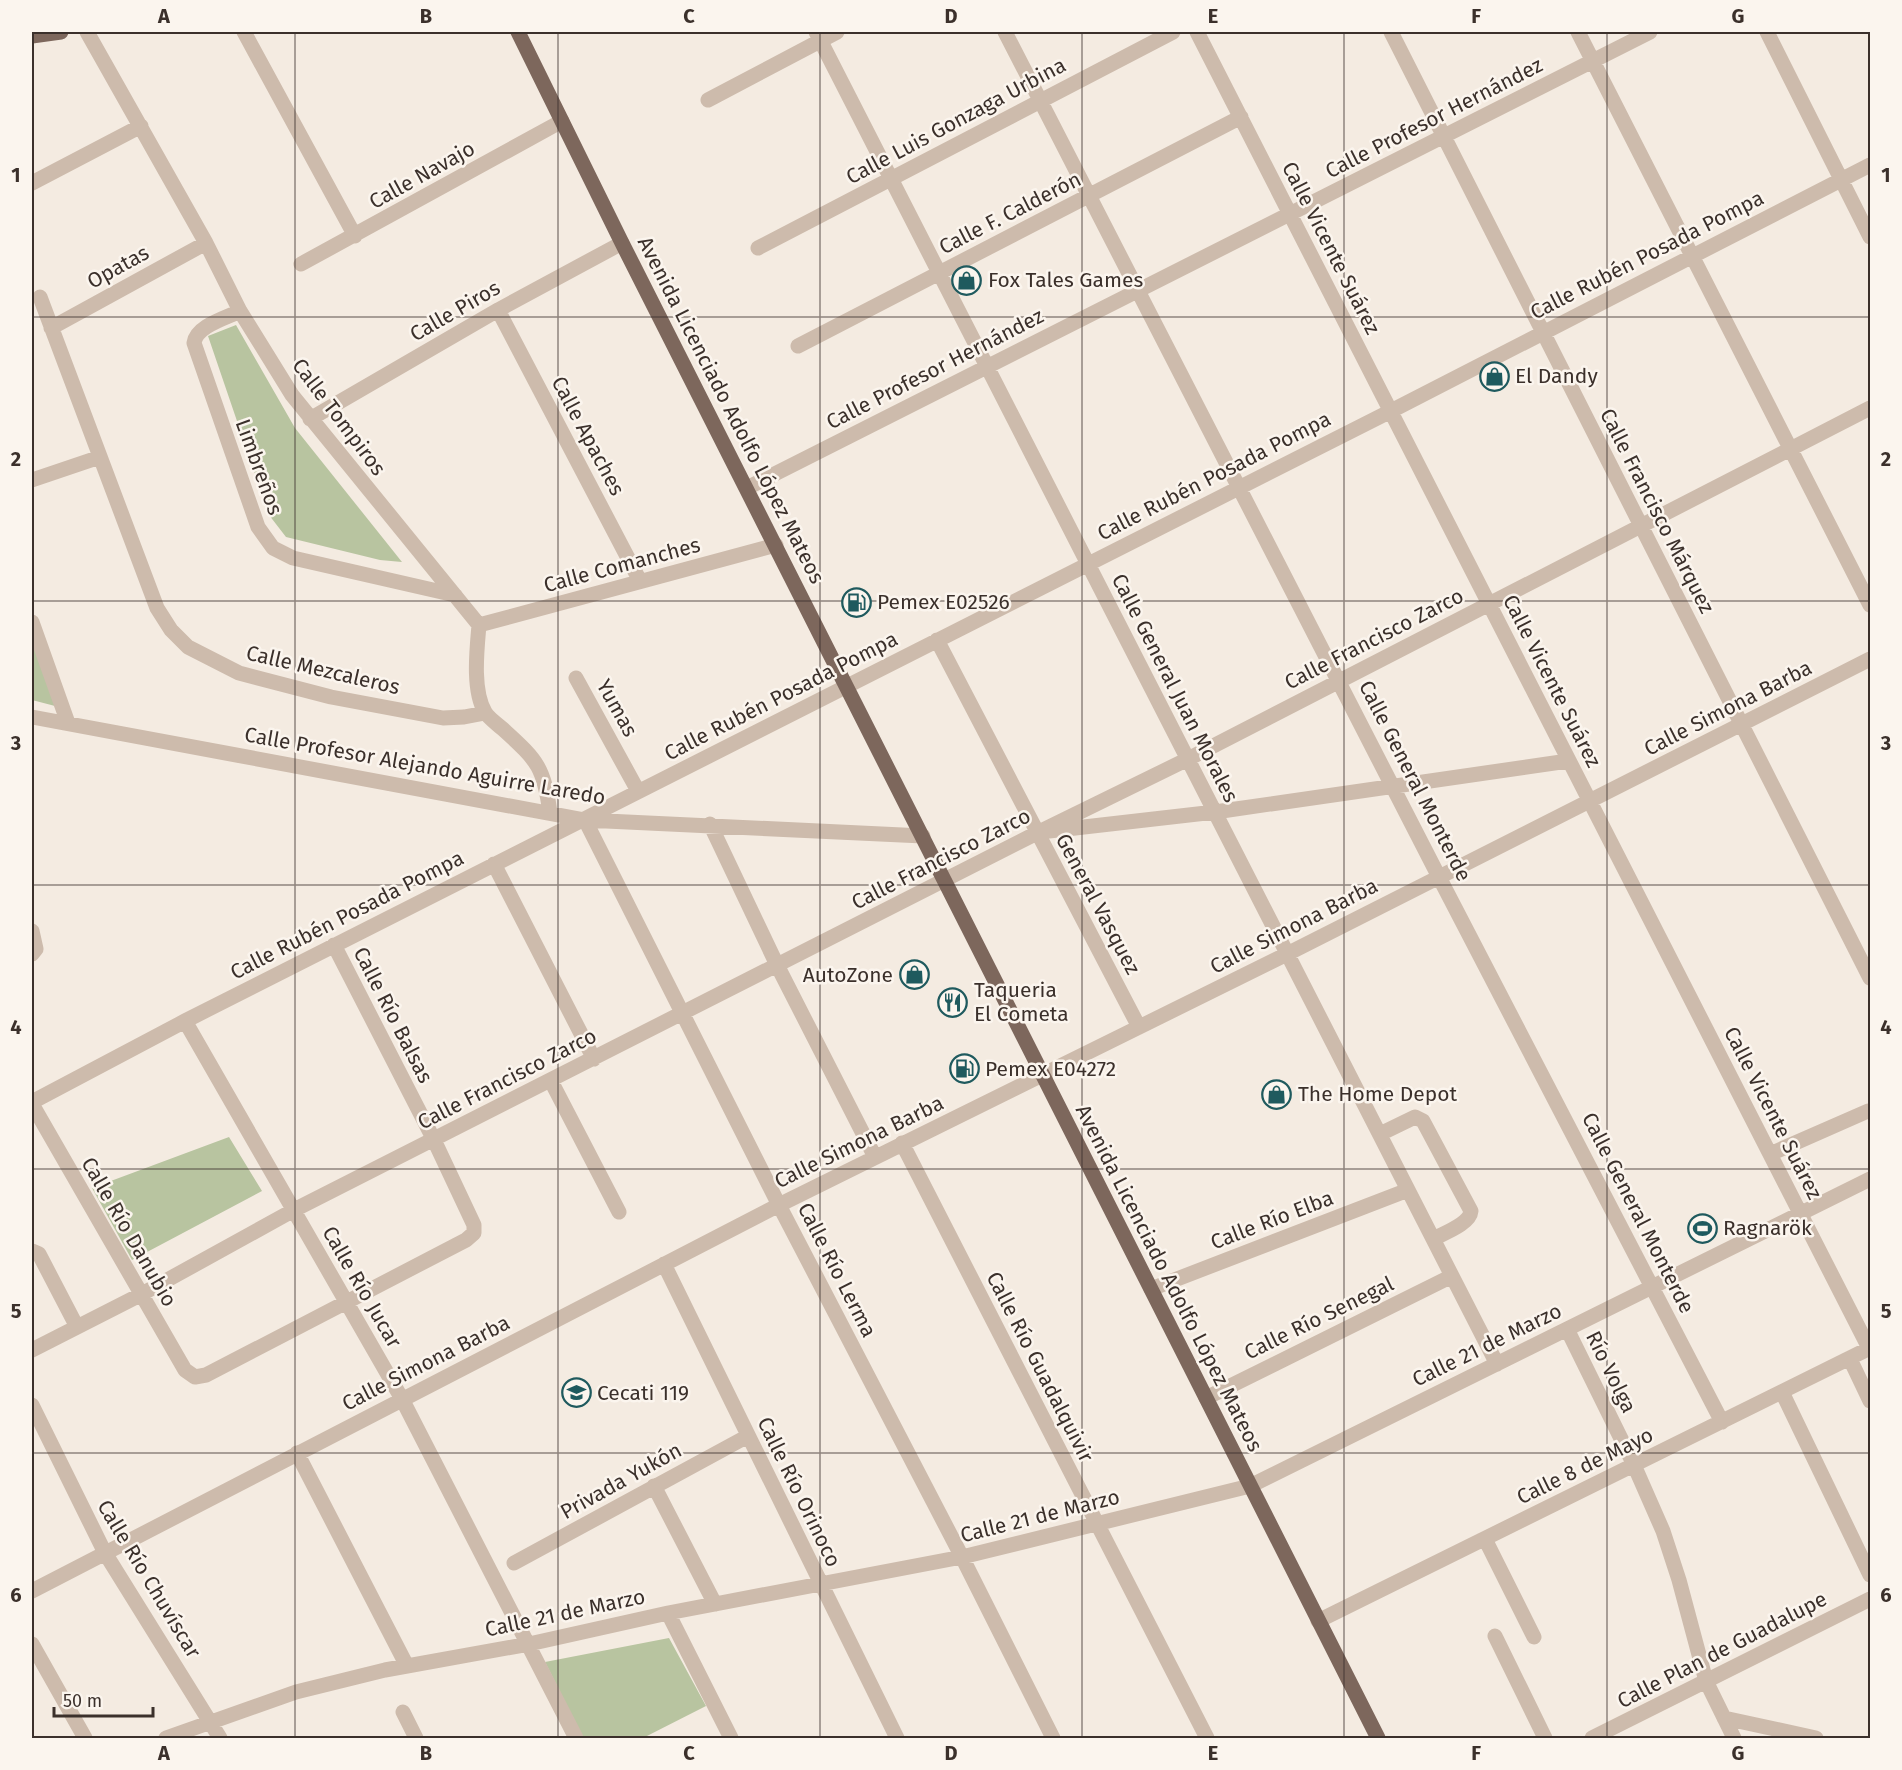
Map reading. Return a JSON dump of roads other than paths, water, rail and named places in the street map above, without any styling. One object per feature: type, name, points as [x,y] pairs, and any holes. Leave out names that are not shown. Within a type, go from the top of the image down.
[{"type":"main road","points":[[32,36],[60,32]]},
{"type":"main road","name":"Avenida Licenciado Adolfo López Mateos","points":[[520,34],[622,243],[1378,1738]]},
{"type":"street","name":"Calle Tompiros","points":[[87,32],[206,243],[240,311],[292,395],[479,625]]},
{"type":"street","points":[[244,32],[355,236]]},
{"type":"street","points":[[708,100],[818,36],[837,32]]},
{"type":"street","name":"Calle General Monterde","points":[[1005,32],[1722,1422]]},
{"type":"street","name":"Calle Luis Gonzaga Urbina","points":[[758,248],[1173,32]]},
{"type":"street","name":"Calle Vicente Suárez","points":[[1197,32],[1870,1348]]},
{"type":"street","name":"Calle Francisco Márquez","points":[[1390,32],[1870,978]]},
{"type":"street","points":[[1578,32],[1870,605]]},
{"type":"street","name":"Calle Profesor Hernández","points":[[747,488],[1650,32]]},
{"type":"street","points":[[1767,32],[1870,237]]},
{"type":"street","name":"Calle General Juan Morales","points":[[818,36],[1497,1364]]},
{"type":"street","name":"Calle F. Calderón","points":[[798,346],[1241,117]]},
{"type":"street","name":"Calle Navajo","points":[[301,264],[562,121]]},
{"type":"street","points":[[32,183],[141,126]]},
{"type":"street","name":"Calle Rubén Posada Pompa","points":[[32,1103],[185,1021],[1391,411],[1870,165]]},
{"type":"street","points":[[32,174],[53,171]]},
{"type":"street","name":"Opatas","points":[[51,328],[206,243]]},
{"type":"street","name":"Calle Piros","points":[[310,419],[498,310],[622,243]]},
{"type":"street","name":"Calle Mezcaleros","points":[[40,297],[157,608],[171,630],[188,647],[239,673],[331,697],[442,718],[485,713]]},
{"type":"street","name":"Calle Apaches","points":[[498,310],[640,581]]},
{"type":"street","name":"Limbreños","points":[[240,311],[203,329],[196,334],[194,343],[258,527],[273,548],[293,558],[455,595]]},
{"type":"street","name":"Calle Francisco Zarco","points":[[32,1350],[294,1210],[1037,833],[1188,759],[1870,408]]},
{"type":"street","points":[[32,480],[100,457]]},
{"type":"street","name":"Calle Comanches","points":[[479,625],[776,545]]},
{"type":"street","points":[[32,622],[68,723]]},
{"type":"street","points":[[479,625],[476,662],[478,688],[485,713],[529,753],[538,765],[546,783],[550,813]]},
{"type":"street","name":"General Vasquez","points":[[937,640],[1139,1027]]},
{"type":"street","name":"Calle Simona Barba","points":[[32,1591],[779,1204],[1287,954],[1870,658]]},
{"type":"street","name":"Yumas","points":[[576,678],[638,791]]},
{"type":"street","name":"Calle Profesor Alejando Aguirre Laredo","points":[[32,717],[585,820],[710,824],[922,836]]},
{"type":"street","points":[[1037,833],[1215,812],[1393,784],[1568,761]]},
{"type":"street","name":"Calle Río Lerma","points":[[585,820],[1053,1738]]},
{"type":"street","points":[[710,824],[777,965],[875,1157]]},
{"type":"street","points":[[494,864],[594,1059]]},
{"type":"street","points":[[32,931],[34,952]]},
{"type":"street","name":"Calle Río Balsas","points":[[334,945],[434,1140],[474,1225],[474,1233],[466,1240],[346,1302]]},
{"type":"street","name":"Calle Río Jucar","points":[[185,1021],[402,1399],[576,1738]]},
{"type":"street","points":[[551,1081],[619,1212]]},
{"type":"street","name":"Calle Río Danubio","points":[[32,1103],[185,1370],[195,1377],[206,1375],[346,1302]]},
{"type":"street","points":[[1770,1154],[1868,1111]]},
{"type":"street","points":[[1380,1134],[1415,1117],[1424,1121],[1471,1211],[1467,1220],[1432,1239]]},
{"type":"street","name":"Calle Río Guadalquivir","points":[[902,1143],[1207,1738]]},
{"type":"street","name":"Calle 21 de Marzo","points":[[166,1738],[296,1692],[407,1666],[529,1644],[668,1613],[962,1557],[1250,1486],[1870,1179]]},
{"type":"street","name":"Calle Río Elba","points":[[1151,1289],[1408,1190]]},
{"type":"street","points":[[32,1251],[39,1254],[39,1270],[77,1327]]},
{"type":"street","name":"Calle Río Orinoco","points":[[664,1264],[897,1738]]},
{"type":"street","name":"Calle Río Senegal","points":[[1206,1398],[1452,1276]]},
{"type":"street","name":"Río Volga","points":[[1567,1329],[1634,1465],[1663,1531],[1706,1681],[1734,1738]]},
{"type":"street","name":"Calle 8 de Mayo","points":[[1318,1621],[1870,1348]]},
{"type":"street","points":[[1850,1359],[1870,1401]]},
{"type":"street","points":[[1782,1392],[1870,1575]]},
{"type":"street","name":"Calle Río Chuvíscar","points":[[32,1405],[105,1553],[220,1738]]},
{"type":"street","name":"Privada Yukón","points":[[514,1563],[748,1436]]},
{"type":"street","points":[[297,1453],[407,1666]]},
{"type":"street","points":[[654,1486],[715,1604]]},
{"type":"street","points":[[1485,1539],[1534,1637]]},
{"type":"street","name":"Calle Plan de Guadalupe","points":[[1592,1738],[1870,1599]]},
{"type":"street","points":[[668,1613],[730,1738]]},
{"type":"street","points":[[1495,1636],[1545,1738]]},
{"type":"street","points":[[32,1644],[85,1738]]},
{"type":"street","points":[[403,1712],[416,1738]]},
{"type":"street","points":[[1724,1718],[1816,1738]]},
{"type":"place","name":"Fox Tales Games","points":[[967,280]]},
{"type":"place","name":"El Dandy","points":[[1494,376]]},
{"type":"place","name":"Pemex E02526","points":[[856,602]]},
{"type":"place","name":"AutoZone","points":[[914,975]]},
{"type":"place","name":"Taqueria El Cometa","points":[[953,1002]]},
{"type":"place","name":"Pemex E04272","points":[[964,1069]]},
{"type":"place","name":"The Home Depot","points":[[1277,1094]]},
{"type":"place","name":"Ragnarök","points":[[1702,1228]]},
{"type":"place","name":"Cecati 119","points":[[576,1393]]}]
